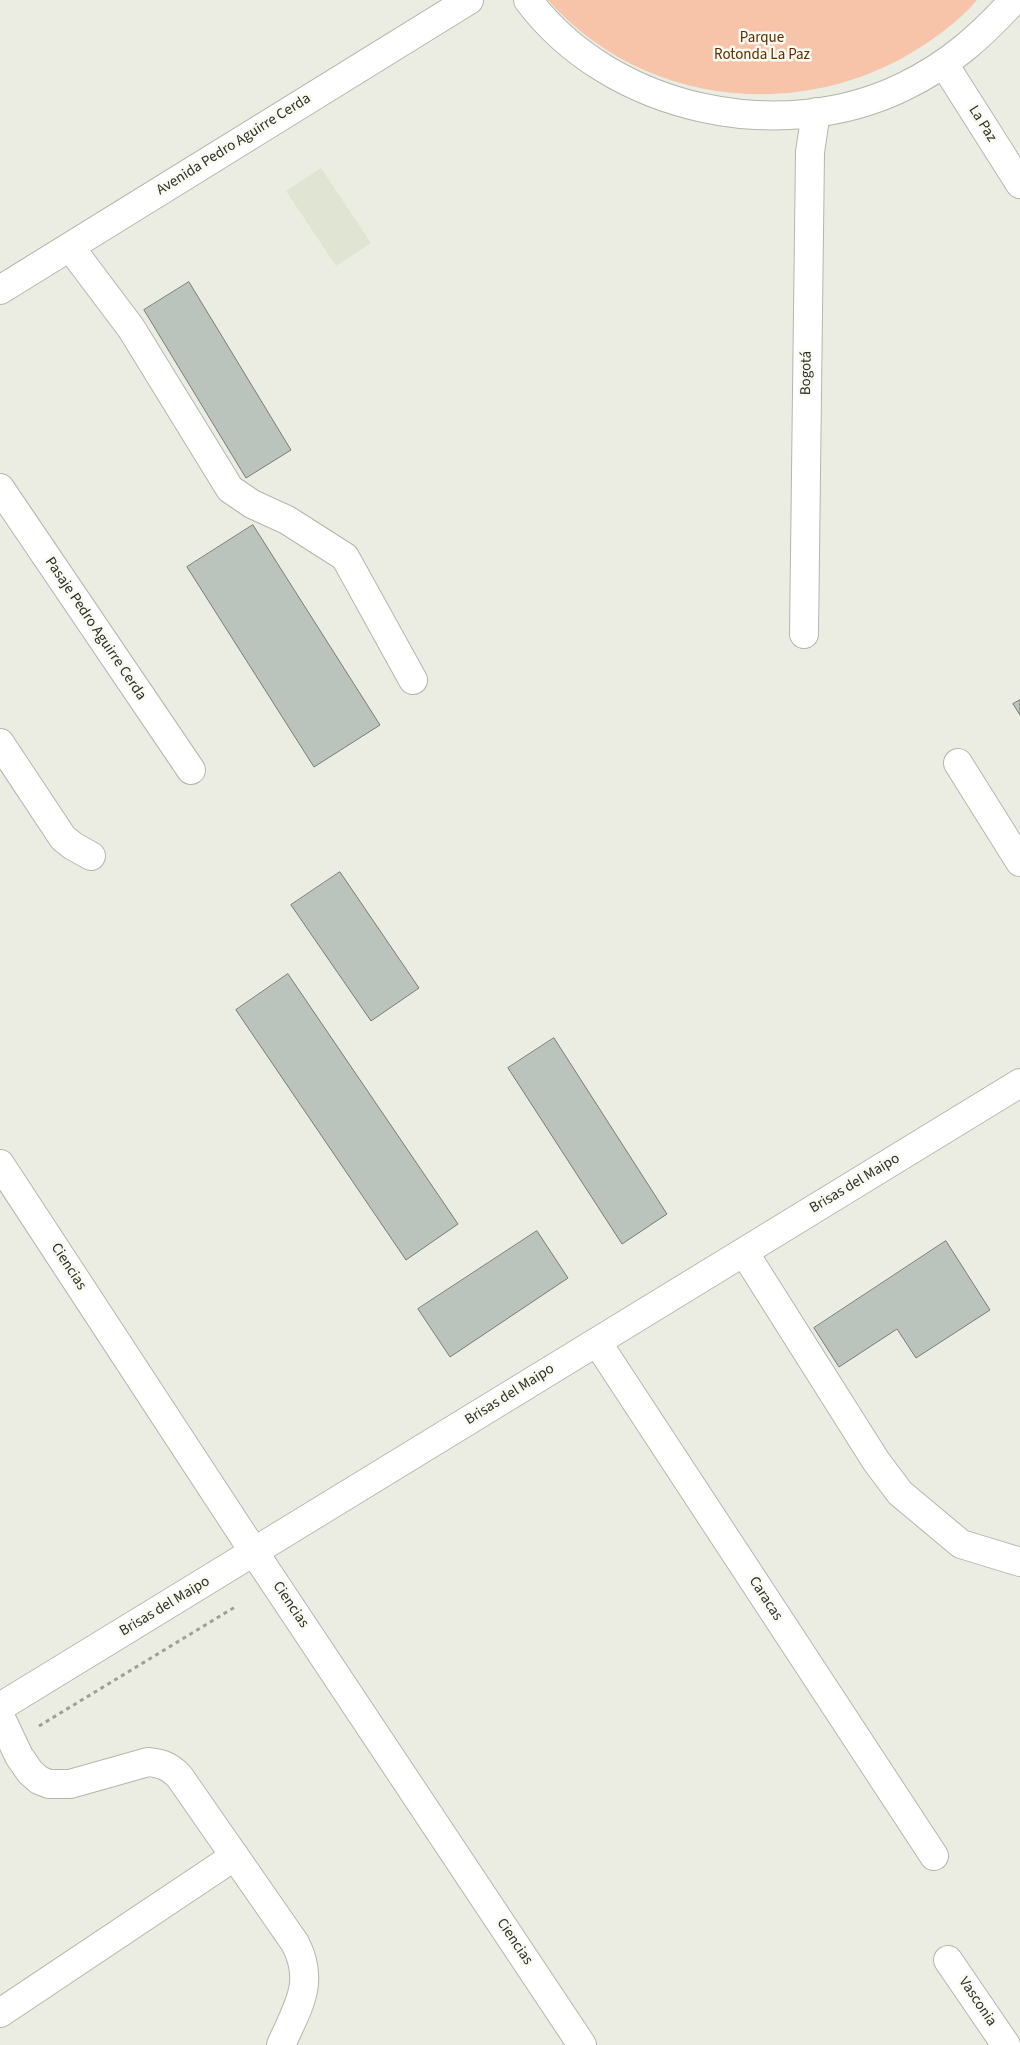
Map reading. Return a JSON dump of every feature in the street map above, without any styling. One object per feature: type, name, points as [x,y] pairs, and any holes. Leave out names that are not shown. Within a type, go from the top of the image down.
[{"type":"street","name":"Avenida Pedro Aguirre Cerda","points":[[0,290],[469,0]]},
{"type":"street","points":[[528,0],[561,35],[592,60],[625,80],[661,96],[699,107],[738,114],[778,116],[816,112],[862,103],[904,87],[944,64],[984,33],[1014,0]]},
{"type":"street","name":"La Paz","points":[[944,64],[1020,184]]},
{"type":"street","name":"Bogotá","points":[[804,634],[810,152],[816,112]]},
{"type":"street","points":[[70,247],[130,328],[230,489],[252,504],[287,520],[345,557],[413,680]]},
{"type":"street","name":"Pasaje Pedro Aguirre Cerda","points":[[0,488],[191,770]]},
{"type":"street","points":[[0,743],[63,838],[91,856]]},
{"type":"street","points":[[958,763],[1020,862]]},
{"type":"street","name":"Brisas del Maipo","points":[[0,1707],[1020,1083]]},
{"type":"street","name":"Ciencias","points":[[0,1164],[254,1552],[582,2045]]},
{"type":"street","points":[[744,1252],[871,1453],[900,1493],[961,1544],[1020,1562]]},
{"type":"street","name":"Caracas","points":[[597,1342],[934,1856]]},
{"type":"street","points":[[0,1716],[30,1772],[39,1780],[49,1784],[70,1784],[148,1762],[160,1763],[171,1768],[179,1776],[295,1944],[304,1964],[304,1988],[281,2045]]},
{"type":"street","points":[[0,2013],[235,1856]]},
{"type":"street","name":"Vasconia","points":[[948,1960],[1006,2045]]},
{"type":"path","points":[[13,1742],[235,1607]]},
{"type":"shaded area","points":[[321,168],[371,243],[336,266],[286,191]]},
{"type":"green space","name":"Parque Rotonda La Paz","points":[[548,0],[977,0],[953,24],[925,44],[906,56],[861,77],[813,89],[765,94],[717,91],[670,80],[625,61],[584,34]]},
{"type":"building","points":[[189,282],[291,450],[246,478],[144,310]]},
{"type":"building","points":[[253,525],[380,725],[314,767],[187,567]]},
{"type":"building","points":[[1020,700],[1020,715],[1013,704]]},
{"type":"building","points":[[340,872],[419,988],[371,1021],[291,905]]},
{"type":"building","points":[[288,974],[458,1224],[406,1260],[236,1010]]},
{"type":"building","points":[[554,1038],[667,1214],[622,1244],[508,1068]]},
{"type":"building","points":[[537,1231],[568,1278],[450,1357],[418,1309]]},
{"type":"building","points":[[946,1241],[990,1310],[916,1358],[897,1329],[839,1367],[814,1328]]}]
